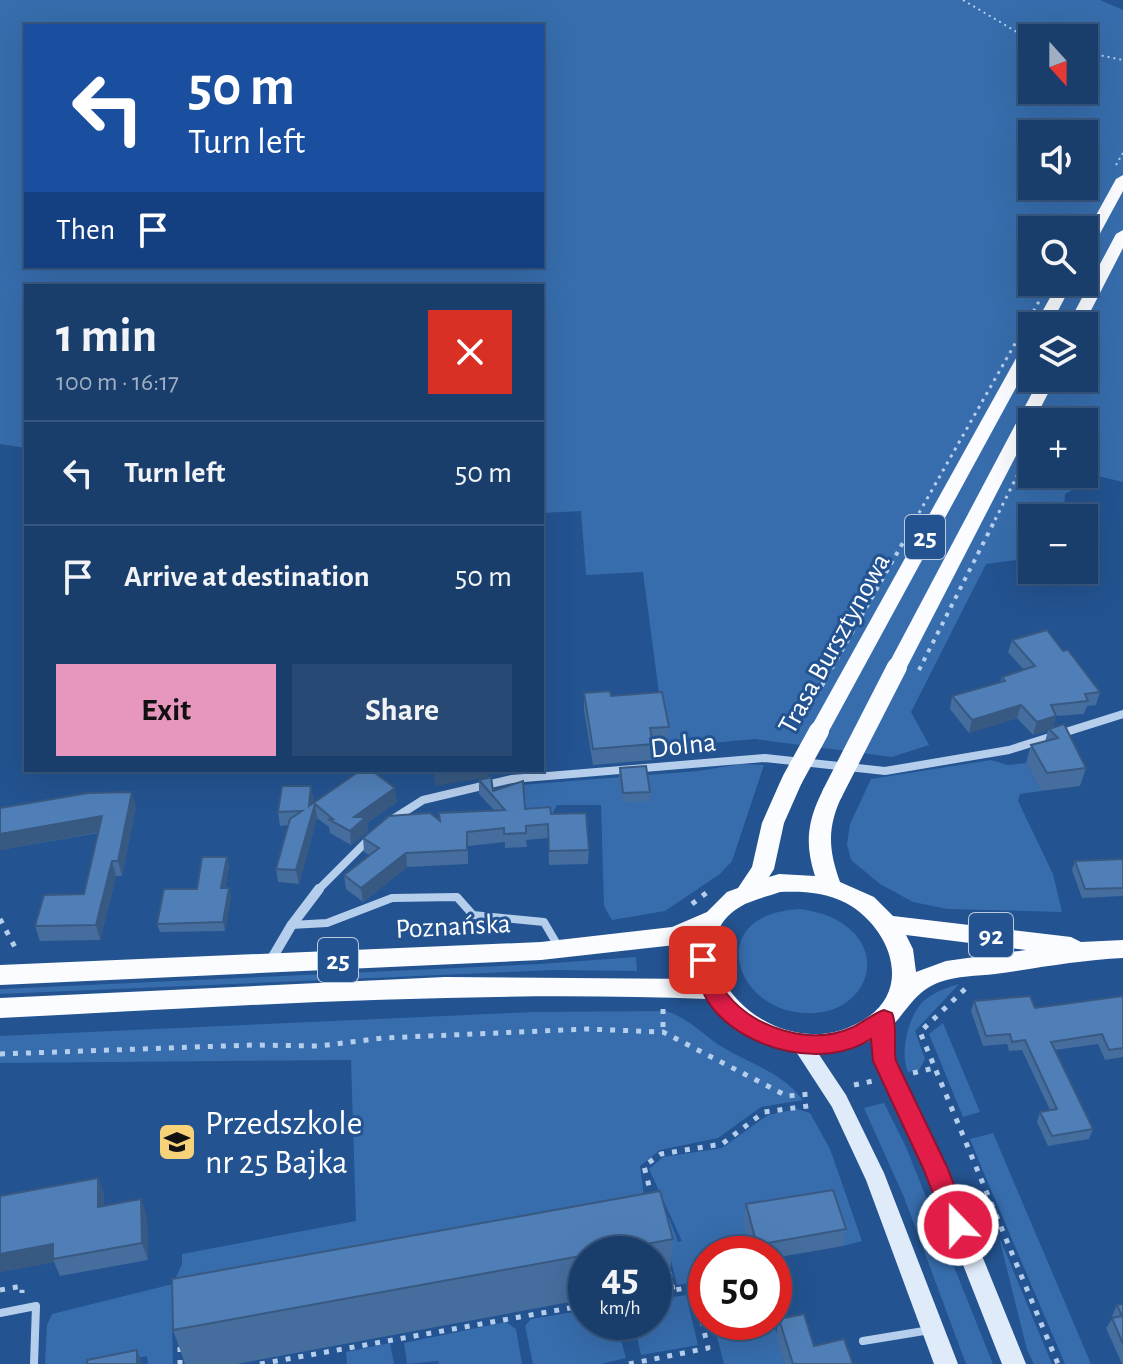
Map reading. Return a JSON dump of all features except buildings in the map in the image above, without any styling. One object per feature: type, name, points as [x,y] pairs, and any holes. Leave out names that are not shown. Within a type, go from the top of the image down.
[{"type":"main road","points":[[1098,225],[1123,179]]},
{"type":"main road","points":[[1082,312],[1123,234]]},
{"type":"main road","name":"Trasa Bursztynowa","points":[[748,891],[763,869],[773,823],[792,780],[1018,369]]},
{"type":"main road","name":"25","points":[[831,888],[815,840],[821,815],[1041,392]]},
{"type":"main road","name":"25","points":[[713,919],[734,898],[748,891],[788,882],[831,888],[863,902],[887,924],[902,951],[905,966],[901,995]]},
{"type":"main road","points":[[713,919],[703,946],[703,960],[712,989],[733,1015],[764,1034],[801,1044],[847,1040],[884,1019],[901,995]]},
{"type":"main road","name":"Poznańska","points":[[0,975],[560,949],[675,936],[713,919]]},
{"type":"main road","name":"92","points":[[887,924],[983,933],[1094,950]]},
{"type":"main road","name":"92","points":[[901,995],[929,976],[946,971],[1094,950],[1123,949]]},
{"type":"main road","name":"25","points":[[0,1008],[527,985],[663,985],[712,989]]},
{"type":"main road","points":[[884,1019],[882,1045],[891,1077],[935,1167],[1014,1364]]},
{"type":"main road","points":[[801,1044],[832,1090],[876,1180],[946,1364]]},
{"type":"street","name":"Dolna","points":[[386,824],[423,800],[512,779],[765,758],[885,771],[1009,750],[1123,714]]},
{"type":"street","points":[[269,964],[290,924],[338,866],[374,835]]},
{"type":"lane","points":[[290,924],[327,923],[392,898],[457,897],[463,901],[466,911],[477,917],[527,917],[544,922],[560,949]]},
{"type":"lane","points":[[0,1313],[36,1306],[34,1364]]},
{"type":"lane","points":[[863,1341],[934,1330]]},
{"type":"path","points":[[963,0],[1018,33]]},
{"type":"path","points":[[1098,55],[1123,60]]},
{"type":"path","points":[[806,713],[1042,296]]},
{"type":"path","points":[[919,670],[1018,474]]},
{"type":"path","points":[[685,910],[714,886]]},
{"type":"path","points":[[0,919],[26,974]]},
{"type":"path","points":[[980,988],[964,989],[920,1032],[1058,1364]]},
{"type":"path","points":[[0,1054],[252,1045],[319,1046],[383,1038],[602,1029],[663,1032],[794,1098],[934,1068]]},
{"type":"path","points":[[655,1210],[644,1166],[661,1154],[722,1144],[764,1112],[815,1105]]},
{"type":"path","points":[[629,1364],[708,1348],[694,1287],[673,1290],[672,1285]]},
{"type":"path","points":[[260,1364],[568,1308]]},
{"type":"path","points":[[180,1332],[180,1364]]},
{"type":"shaded area","points":[[0,0],[1100,0],[1123,10],[1123,482],[1098,476],[1098,408],[1018,408],[1018,488],[1076,488],[1065,494],[1065,504],[1018,504],[1018,560],[986,564],[911,712],[929,745],[892,757],[755,739],[700,744],[677,752],[668,743],[643,572],[586,575],[581,511],[544,513],[544,284],[24,284],[24,448],[0,444]]},
{"type":"shaded area","points":[[991,760],[1008,765],[1026,763],[1041,791],[1020,794],[1018,801],[1053,874],[1062,912],[947,909],[913,902],[880,884],[851,860],[847,844],[850,824],[871,779]]},
{"type":"shaded area","points":[[741,764],[764,765],[732,861],[720,874],[665,911],[612,920],[604,906],[601,805],[557,805],[548,822],[525,823],[520,785],[698,771]]},
{"type":"shaded area","points":[[800,909],[823,914],[843,924],[855,934],[867,958],[867,970],[857,992],[848,1001],[823,1012],[793,1012],[769,1003],[751,987],[741,968],[739,947],[748,929],[768,915]]},
{"type":"shaded area","points":[[636,957],[637,971],[554,970],[0,994],[0,989]]},
{"type":"shaded area","points":[[959,984],[915,1031],[925,1059],[919,1070],[908,1072],[905,1047],[915,1012],[933,994]]},
{"type":"shaded area","points":[[666,1011],[683,1018],[724,1048],[776,1076],[803,1100],[761,1107],[718,1138],[660,1150],[640,1166],[644,1196],[187,1323],[172,1321],[173,1364],[148,1364],[147,1356],[109,1364],[45,1364],[47,1325],[52,1314],[173,1284],[182,1264],[182,1254],[356,1221],[351,1060],[0,1063],[0,1036],[533,1012]]},
{"type":"shaded area","points":[[943,1023],[980,1112],[963,1117],[929,1034]]},
{"type":"shaded area","points":[[884,1103],[906,1147],[993,1364],[966,1364],[904,1197],[864,1108]]},
{"type":"shaded area","points":[[797,1109],[810,1113],[830,1149],[862,1241],[843,1246],[829,1207],[744,1221],[748,1236],[688,1236],[688,1283],[677,1285],[672,1265],[672,1236],[665,1236],[660,1217],[669,1218],[678,1242],[682,1241],[649,1169],[663,1157],[722,1148],[768,1115]]},
{"type":"shaded area","points":[[993,1133],[1091,1364],[1065,1364],[983,1171],[970,1139]]},
{"type":"shaded area","points":[[1000,1241],[1052,1364],[1034,1364],[1027,1350]]},
{"type":"shaded area","points":[[686,1295],[688,1340],[697,1340],[698,1345],[641,1355],[638,1340],[672,1340],[672,1297]]},
{"type":"shaded area","points":[[568,1313],[568,1340],[621,1340],[626,1358],[601,1364],[533,1364],[525,1326],[531,1319]]},
{"type":"shaded area","points":[[506,1322],[516,1329],[522,1364],[439,1364],[438,1361],[407,1364],[404,1343]]},
{"type":"shaded area","points":[[718,1340],[778,1340],[785,1364],[724,1364]]},
{"type":"shaded area","points":[[390,1343],[394,1364],[347,1364],[346,1352]]},
{"type":"place","name":"Przedszkole nr 25 Bajka","points":[[177,1142]]},
{"type":"route","points":[[703,960],[706,975],[721,1003],[748,1025],[782,1040],[801,1044],[839,1042],[856,1037],[884,1019],[884,1061],[935,1167],[958,1225]]}]
